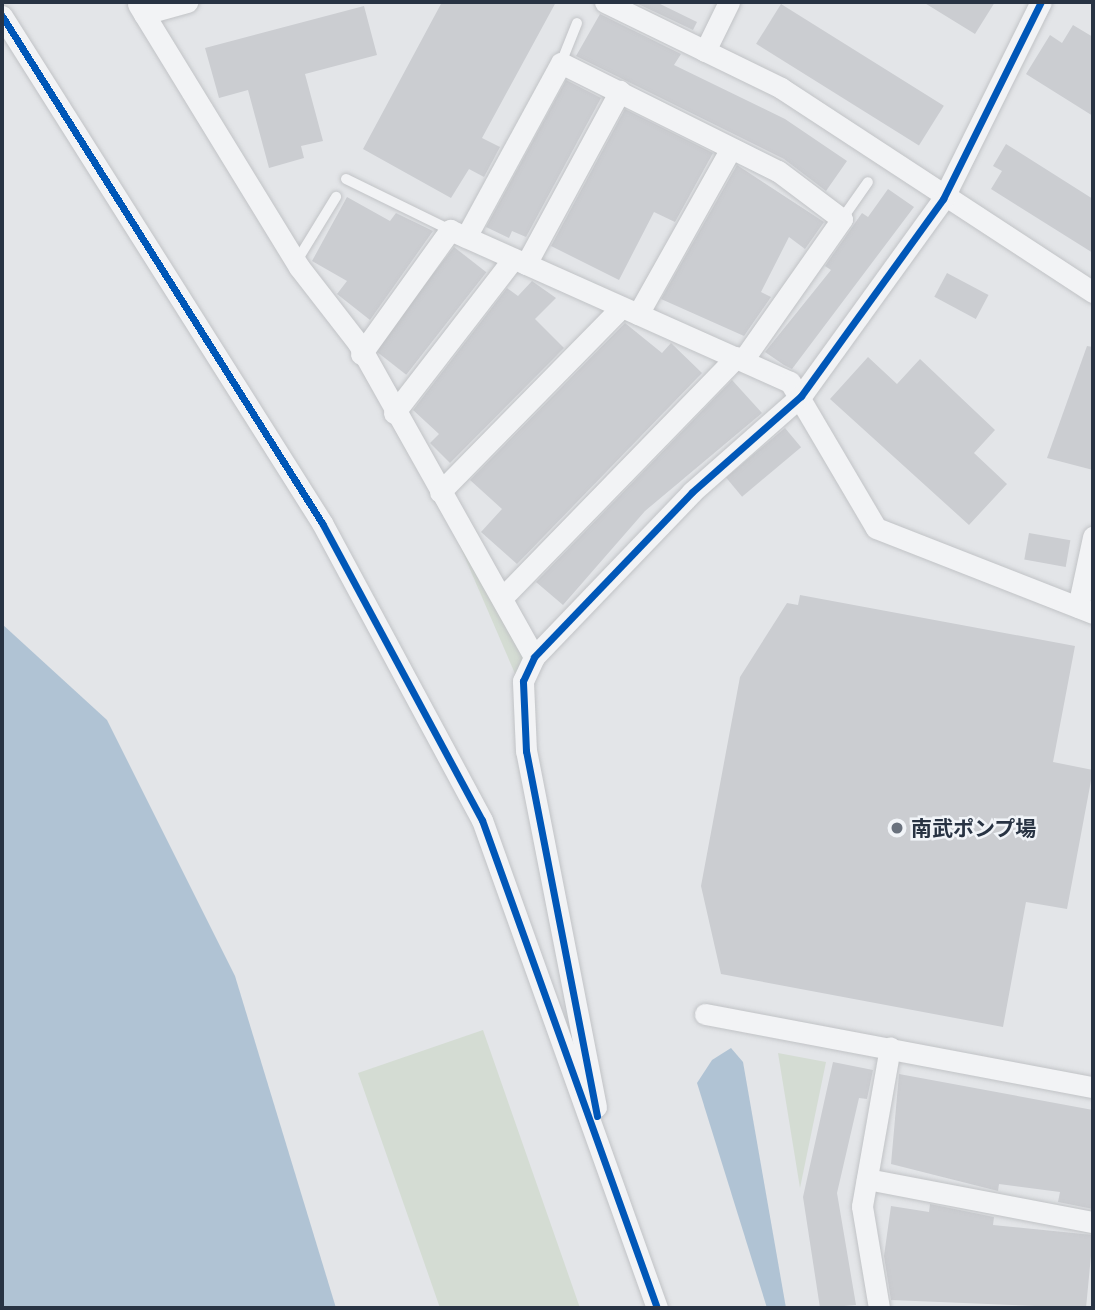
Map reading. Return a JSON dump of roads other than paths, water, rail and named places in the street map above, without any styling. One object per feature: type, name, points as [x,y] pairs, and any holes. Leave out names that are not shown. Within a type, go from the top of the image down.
[{"type":"street","points":[[187,2],[140,8],[361,354],[534,657]]},
{"type":"street","points":[[605,2],[781,88],[943,199],[1093,292]]},
{"type":"street","points":[[705,51],[729,2]]},
{"type":"street","points":[[604,1160],[526,751],[523,681],[534,657],[692,492],[801,396],[943,199],[1041,2]]},
{"type":"street","points":[[2,16],[322,523],[482,820],[657,1308]]},
{"type":"street","points":[[361,354],[458,234],[561,63],[778,171],[842,219],[740,358],[502,598]]},
{"type":"street","points":[[394,413],[519,262],[620,91]]},
{"type":"street","points":[[440,492],[630,311],[731,148]]},
{"type":"street","points":[[458,234],[790,382],[801,396],[876,528],[1086,610],[1093,537]]},
{"type":"street","points":[[705,1014],[1093,1087]]},
{"type":"street","points":[[879,1308],[862,1206],[890,1047]]},
{"type":"street","points":[[867,1179],[1093,1222]]},
{"type":"lane","points":[[561,63],[577,23]]},
{"type":"lane","points":[[346,179],[458,234]]},
{"type":"lane","points":[[842,219],[868,182]]},
{"type":"lane","points":[[298,259],[336,197]]},
{"type":"water","points":[[2,624],[107,720],[235,976],[336,1308],[2,1308]]},
{"type":"water","points":[[731,1048],[743,1062],[786,1308],[767,1308],[697,1083],[712,1060]]},
{"type":"place","name":"南武ポンプ場","points":[[897,828]]}]
